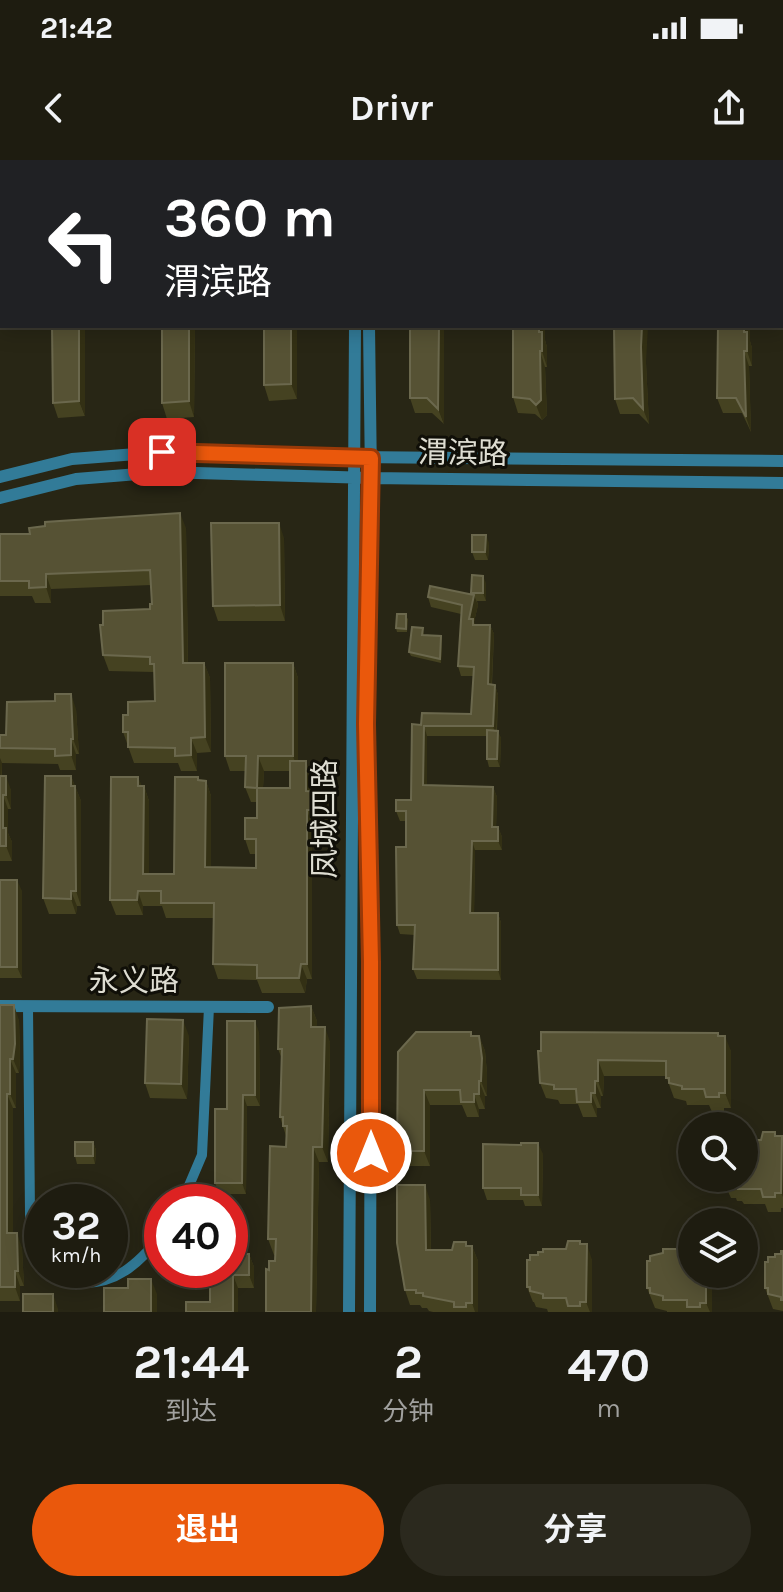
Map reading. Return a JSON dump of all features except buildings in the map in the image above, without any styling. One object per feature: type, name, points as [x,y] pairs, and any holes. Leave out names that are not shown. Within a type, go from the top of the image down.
[{"type":"street","name":"凤城四路","points":[[349,1312],[355,328]]},
{"type":"street","name":"凤城四路","points":[[369,328],[371,478],[366,724],[371,962],[370,1312]]},
{"type":"street","name":"渭滨路","points":[[0,477],[72,459],[162,452],[371,458],[783,461]]},
{"type":"street","name":"渭滨路","points":[[0,498],[76,479],[163,472],[783,483]]},
{"type":"street","name":"永义路","points":[[0,1006],[268,1007]]},
{"type":"street","points":[[190,1184],[202,1155],[209,1007]]},
{"type":"street","points":[[28,1008],[30,1184]]},
{"type":"street","points":[[128,1270],[144,1257]]},
{"type":"route","points":[[162,452],[371,458],[366,724],[371,1153]]}]
